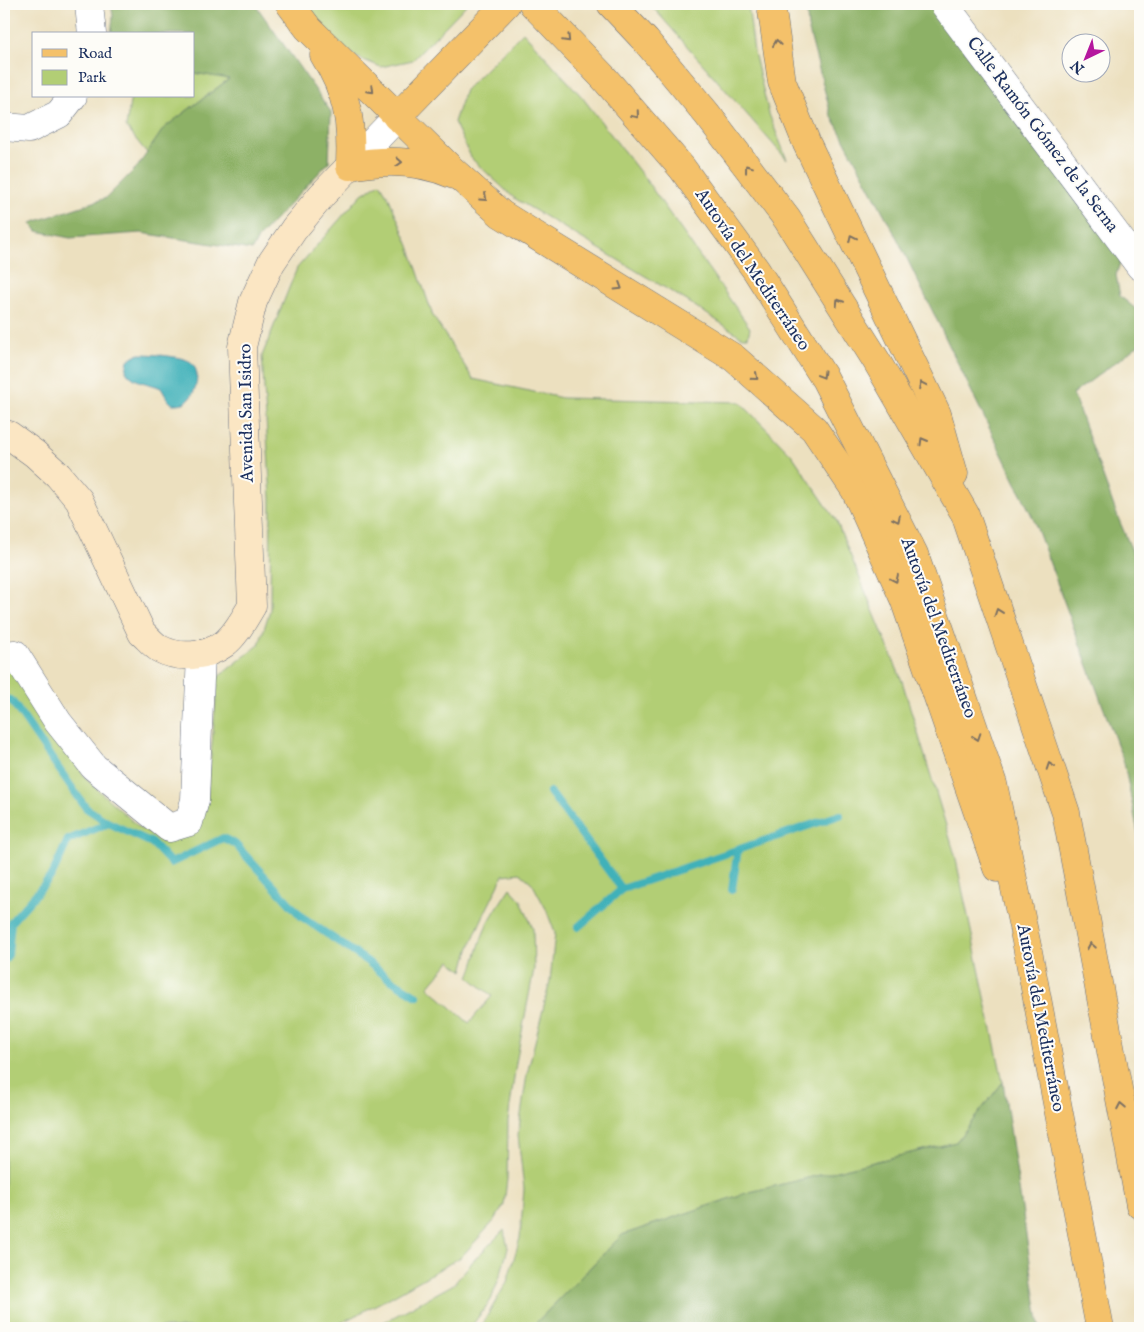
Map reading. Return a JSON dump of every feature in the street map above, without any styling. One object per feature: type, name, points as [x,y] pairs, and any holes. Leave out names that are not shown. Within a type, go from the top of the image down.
[{"type":"main road","points":[[290,4],[308,28],[341,87],[349,114],[351,135],[350,166],[370,162],[400,161],[428,166],[460,177]]},
{"type":"main road","name":"Avenida San Isidro","points":[[398,117],[506,4]]},
{"type":"main road","name":"Autovía del Mediterráneo","points":[[533,4],[604,78],[682,168],[756,270],[825,379],[910,546],[993,784],[1027,946],[1100,1328]]},
{"type":"main road","points":[[611,4],[646,40],[707,114],[786,219],[876,360],[965,514]]},
{"type":"main road","points":[[773,4],[772,11],[782,82],[807,144],[937,414],[965,514],[1066,812],[1140,1205]]},
{"type":"main road","points":[[308,28],[460,177],[501,214],[734,358],[814,429],[854,490],[904,599],[984,834],[1027,946]]},
{"type":"street","points":[[90,4],[92,32]]},
{"type":"street","name":"Calle Ramón Gómez de la Serna","points":[[944,4],[1140,266]]},
{"type":"street","points":[[4,127],[29,130],[59,114],[72,98]]},
{"type":"street","name":"Avenida San Isidro","points":[[4,434],[9,435],[35,454],[58,475],[79,500],[142,633],[159,649],[182,656],[201,654],[224,644],[239,627],[252,606],[242,347],[252,302],[271,263],[294,229],[322,195],[398,117]]},
{"type":"street","points":[[4,655],[15,654],[58,722],[94,767],[169,828],[189,822],[195,800],[201,654]]},
{"type":"green space","points":[[111,4],[255,4],[331,112],[329,162],[258,238],[252,250],[141,233],[70,238],[37,231],[31,223],[106,198],[138,166],[164,128],[229,79],[195,73],[195,32],[111,32],[113,16]]},
{"type":"green space","points":[[306,4],[467,4],[413,60],[381,67],[356,57],[326,34]]},
{"type":"green space","points":[[650,4],[748,4],[754,52],[769,114],[787,160]]},
{"type":"green space","points":[[806,4],[929,4],[1122,257],[1116,275],[1120,296],[1137,310],[1140,309],[1140,344],[1073,394],[1117,515],[1140,570],[1140,843],[1124,763],[1033,518],[898,240],[831,115],[808,27]]},
{"type":"green space","points":[[523,32],[582,97],[646,180],[750,328],[748,337],[742,337],[687,301],[514,198],[472,159],[454,122],[465,90]]},
{"type":"green space","points":[[195,73],[230,78],[164,128],[147,153],[126,127],[131,98],[195,98]]},
{"type":"green space","points":[[380,183],[388,196],[409,246],[433,316],[473,379],[562,398],[740,402],[792,455],[836,520],[902,681],[955,855],[1003,1082],[956,1142],[746,1193],[622,1235],[531,1328],[480,1328],[507,1282],[520,1238],[524,1189],[518,1135],[527,1074],[550,981],[555,933],[546,909],[532,883],[520,873],[503,875],[475,934],[463,971],[450,961],[428,987],[469,1023],[492,996],[469,977],[486,928],[510,888],[521,900],[533,929],[534,969],[516,1063],[508,1121],[507,1179],[504,1205],[495,1220],[461,1257],[331,1328],[4,1328],[4,670],[13,672],[87,780],[140,828],[167,840],[206,810],[218,677],[259,645],[270,610],[271,498],[262,356],[297,268],[362,194]]},
{"type":"green space","points":[[1003,1082],[1040,1328],[531,1328],[622,1235],[746,1193],[956,1142]]},
{"type":"green space","points":[[504,1230],[508,1248],[501,1273],[491,1300],[470,1328],[373,1328],[454,1284],[472,1262]]},
{"type":"water","points":[[140,354],[174,357],[191,362],[197,376],[193,393],[187,401],[180,404],[172,404],[161,388],[138,381],[126,371],[128,360]]},
{"type":"waterway","points":[[4,698],[11,700],[86,808],[109,823],[152,843],[171,863],[223,838],[235,844],[302,917],[388,978],[417,996]]},
{"type":"waterway","points":[[550,792],[622,889]]},
{"type":"waterway","points":[[578,927],[622,889],[840,815]]},
{"type":"waterway","points":[[4,960],[8,955],[11,922],[52,875],[68,840],[109,823]]},
{"type":"waterway","points":[[732,889],[738,849]]}]
